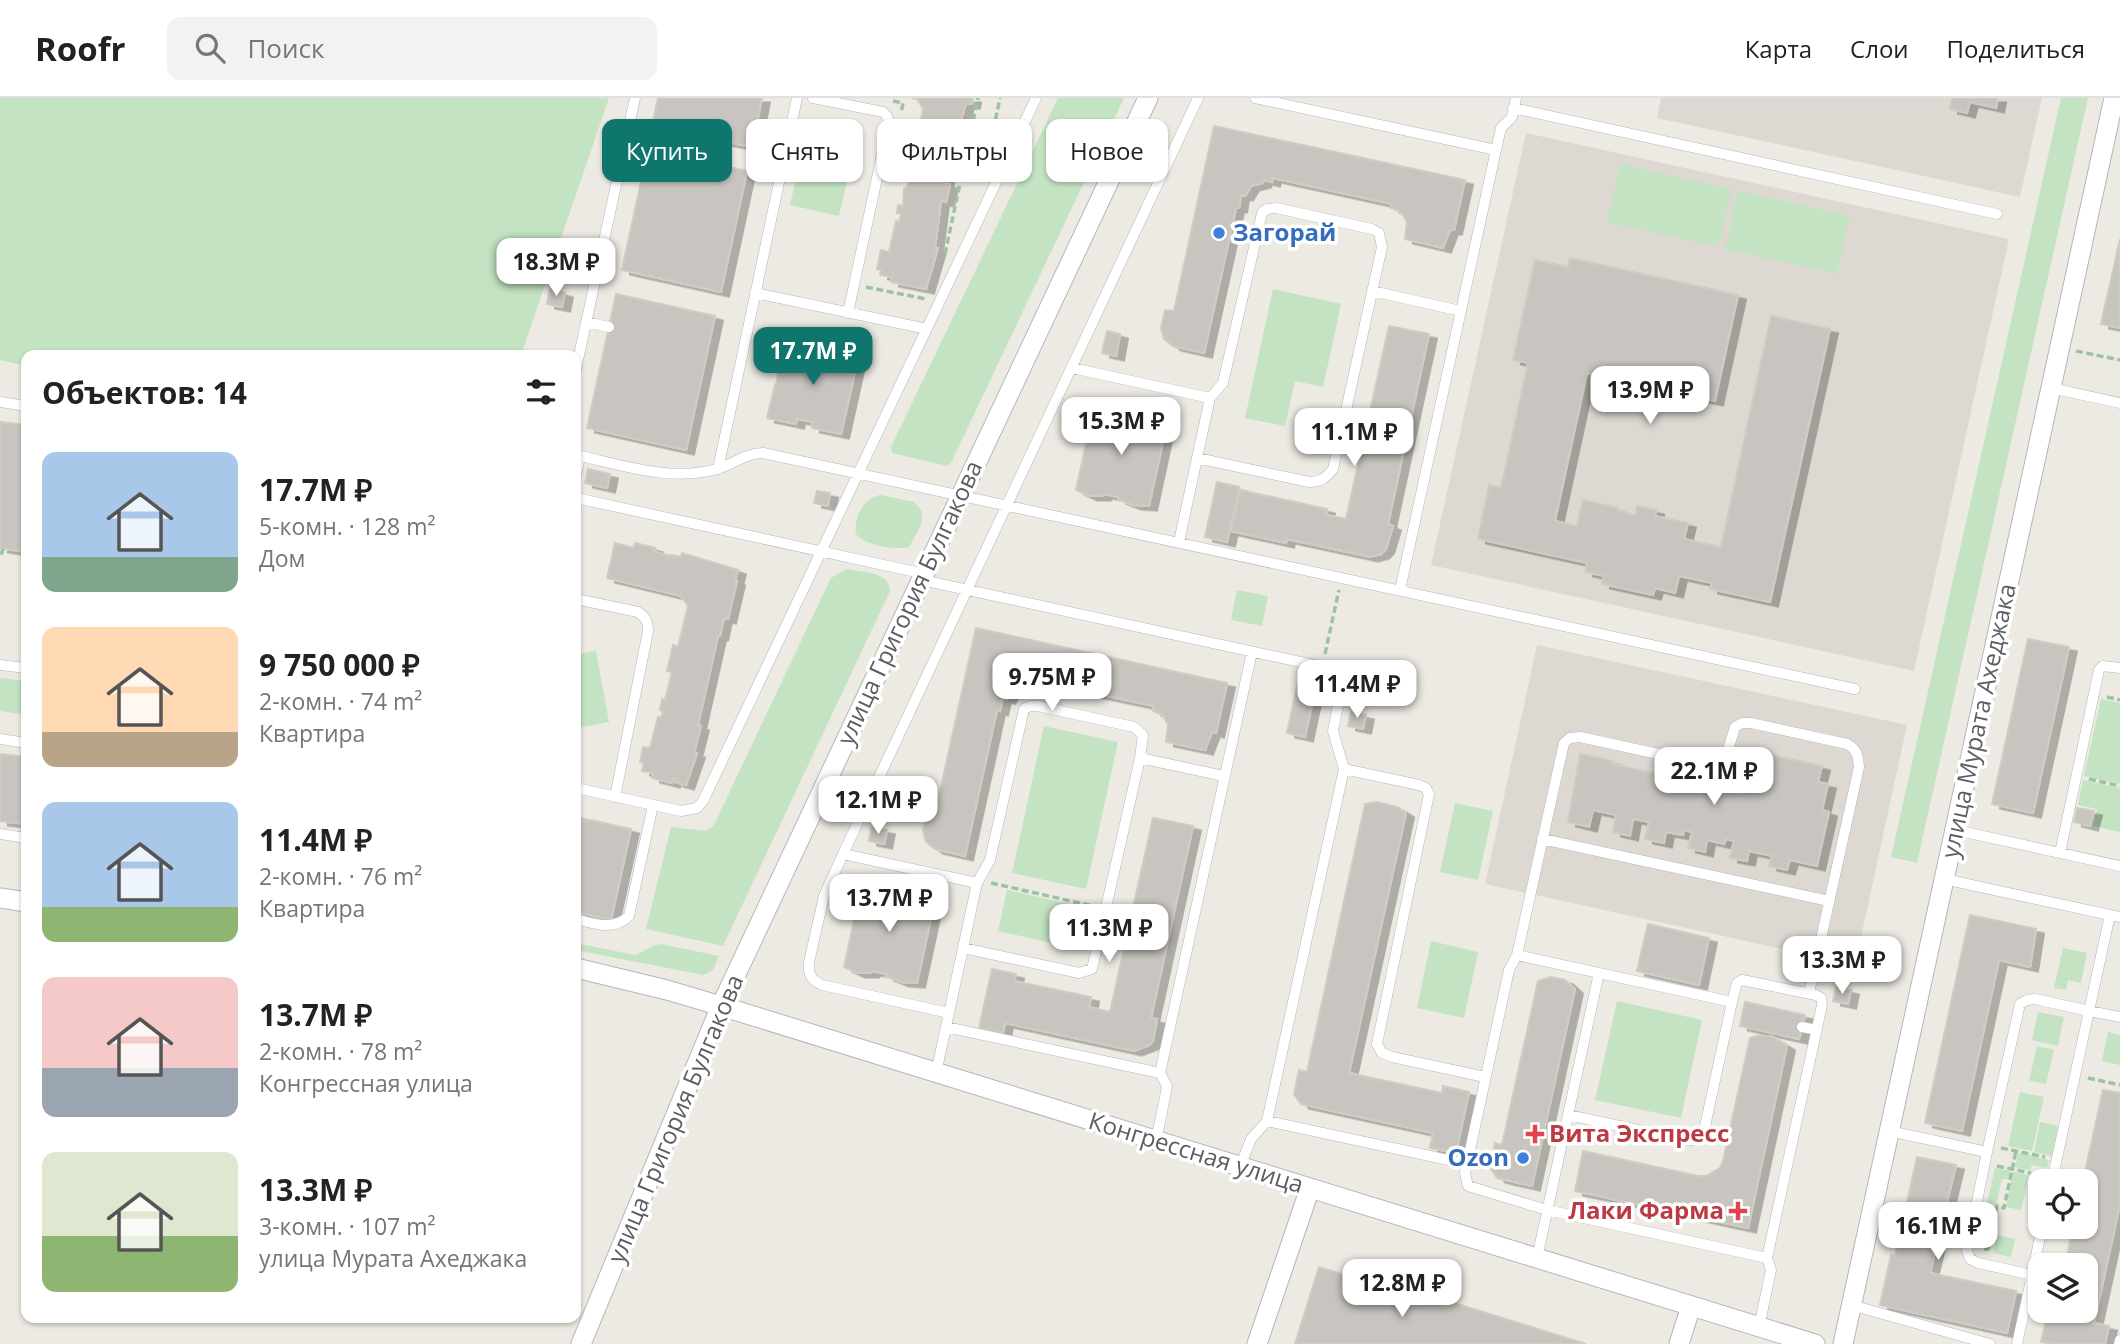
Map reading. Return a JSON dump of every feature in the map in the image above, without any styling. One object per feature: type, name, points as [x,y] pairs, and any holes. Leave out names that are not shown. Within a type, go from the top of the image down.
[{"type":"street","name":"улица Григория Булгакова","points":[[582,1344],[722,1006],[1148,98]]},
{"type":"street","name":"улица Мурата Ахеджака","points":[[1843,1344],[2060,347],[2116,105]]},
{"type":"street","points":[[0,898],[21,901]]},
{"type":"street","name":"Конгрессная улица","points":[[581,969],[722,1006],[1815,1344]]},
{"type":"street","points":[[1257,1344],[1310,1188]]},
{"type":"street","points":[[1679,1344],[1691,1306]]},
{"type":"lane","points":[[580,350],[635,98]]},
{"type":"lane","points":[[718,468],[797,98]]},
{"type":"lane","points":[[813,98],[883,112],[889,122],[848,313]]},
{"type":"lane","points":[[581,789],[681,811],[697,808],[703,801],[1036,98]]},
{"type":"lane","points":[[949,1013],[813,981],[808,972],[809,962],[824,896],[1198,98]]},
{"type":"lane","points":[[1255,98],[1496,150]]},
{"type":"lane","points":[[1400,590],[1501,128],[1511,117],[1514,103],[1997,214]]},
{"type":"lane","points":[[1179,542],[1197,458],[1210,398],[1223,383],[1259,218],[1267,209],[1276,208],[1372,229],[1379,233],[1382,247],[1333,469],[1327,477],[1318,482],[1309,482],[1197,458]]},
{"type":"lane","points":[[1372,291],[1461,311]]},
{"type":"lane","points":[[755,293],[927,329]]},
{"type":"lane","points":[[586,322],[609,327]]},
{"type":"lane","points":[[1072,368],[1210,398]]},
{"type":"lane","points":[[2051,388],[2120,403]]},
{"type":"lane","points":[[0,402],[21,405]]},
{"type":"lane","points":[[581,457],[672,475],[718,468],[752,453],[764,453],[1179,542],[1215,545],[1342,577],[1855,689]]},
{"type":"lane","points":[[581,499],[821,551],[967,590],[1337,672],[1340,681],[1333,731],[1344,769],[1267,1121],[1251,1139],[1240,1167]]},
{"type":"lane","points":[[581,600],[638,612],[648,623],[615,797]]},
{"type":"lane","points":[[1156,1141],[1167,1086],[1160,1073],[1252,652]]},
{"type":"lane","points":[[0,665],[21,667]]},
{"type":"lane","points":[[2060,853],[2099,670],[2108,665],[2120,668]]},
{"type":"lane","points":[[1306,688],[1317,666]]},
{"type":"lane","points":[[936,1073],[963,948],[978,882],[990,860],[1024,709],[1038,706],[1140,730],[1143,735],[1140,758],[1092,969],[1085,972],[963,948]]},
{"type":"lane","points":[[1767,1258],[1547,1210],[1468,1186],[1464,1179],[1509,970],[1517,955],[1562,750],[1570,738],[1580,737],[1713,766],[1724,763],[1735,727],[1742,723],[1847,744],[1854,748],[1858,767],[1809,993]]},
{"type":"lane","points":[[0,739],[21,742]]},
{"type":"lane","points":[[1140,758],[1224,776]]},
{"type":"lane","points":[[1344,769],[1419,785],[1426,788],[1429,794],[1377,1044],[1382,1053],[1392,1057],[1485,1077]]},
{"type":"lane","points":[[581,920],[612,926],[622,923],[629,916],[653,805]]},
{"type":"lane","points":[[1955,830],[2120,866]]},
{"type":"lane","points":[[0,834],[21,837]]},
{"type":"lane","points":[[1542,839],[1829,901]]},
{"type":"lane","points":[[843,855],[978,882]]},
{"type":"lane","points":[[1944,879],[2115,916],[2089,1011],[2055,1169]]},
{"type":"lane","points":[[1517,955],[1732,1002]]},
{"type":"lane","points":[[1537,1258],[1599,972]]},
{"type":"lane","points":[[1568,1115],[1692,1141],[1703,1131],[1737,984],[1742,980],[1809,993],[1821,998],[1817,1030],[1767,1258],[1771,1270],[1759,1327]]},
{"type":"lane","points":[[2028,1274],[1978,1263],[1970,1259],[1968,1245],[2020,1004],[2035,999],[2120,1017]]},
{"type":"lane","points":[[946,1027],[991,1033],[1160,1073]]},
{"type":"lane","points":[[1802,1027],[1817,1030]]},
{"type":"lane","points":[[1267,1121],[1442,1155],[1466,1164]]},
{"type":"lane","points":[[1889,1131],[1987,1153]]},
{"type":"lane","points":[[2017,1344],[2028,1293]]},
{"type":"lane","points":[[1851,1305],[1990,1344]]},
{"type":"path","points":[[974,119],[978,98]]},
{"type":"path","points":[[996,119],[1000,98]]},
{"type":"path","points":[[891,100],[903,103],[900,116]]},
{"type":"path","points":[[952,248],[946,259],[961,182]]},
{"type":"path","points":[[865,287],[925,300],[931,291]]},
{"type":"path","points":[[2060,347],[2120,360]]},
{"type":"path","points":[[1317,666],[1342,577]]},
{"type":"path","points":[[2076,776],[2120,786]]},
{"type":"path","points":[[978,882],[1107,909]]},
{"type":"path","points":[[2075,1076],[2120,1085]]},
{"type":"path","points":[[1987,1153],[2016,1151],[2057,1160]]},
{"type":"path","points":[[1968,1245],[1988,1249],[1997,1206],[2004,1208],[2016,1151]]},
{"type":"path","points":[[1987,1153],[2012,1169],[2028,1172]]},
{"type":"shaded area","points":[[1661,98],[2042,98],[2020,197],[1657,118]]},
{"type":"shaded area","points":[[1526,133],[2009,239],[1914,671],[1431,565]]},
{"type":"shaded area","points":[[1537,645],[1907,725],[1855,965],[1485,884]]},
{"type":"green space","points":[[0,98],[609,98],[523,350],[21,350],[21,365],[0,360]]},
{"type":"green space","points":[[1058,98],[1124,98],[1114,119],[1048,119]]},
{"type":"green space","points":[[2061,98],[2088,98],[1917,863],[1891,857]]},
{"type":"green space","points":[[1046,123],[1046,182],[1084,182],[951,463],[947,466],[892,453],[891,447],[1018,182],[1032,182],[1032,152]]},
{"type":"green space","points":[[1620,164],[1732,189],[1718,247],[1607,222]]},
{"type":"green space","points":[[795,182],[847,182],[839,216],[790,205]]},
{"type":"green space","points":[[1738,191],[1850,216],[1837,274],[1725,249]]},
{"type":"green space","points":[[1273,289],[1341,304],[1323,387],[1295,381],[1285,426],[1245,418]]},
{"type":"green space","points":[[881,495],[914,502],[922,511],[921,525],[909,547],[881,546],[866,542],[856,534],[856,521],[861,509],[870,500]]},
{"type":"green space","points":[[846,569],[880,576],[888,584],[890,591],[723,946],[646,929],[671,827],[705,831],[713,827],[831,578]]},
{"type":"green space","points":[[1237,590],[1268,596],[1262,626],[1231,620]]},
{"type":"green space","points":[[596,651],[609,722],[581,727],[581,653]]},
{"type":"green space","points":[[0,678],[21,680],[21,714],[0,711]]},
{"type":"green space","points":[[2101,699],[2120,703],[2120,784],[2084,776]]},
{"type":"green space","points":[[1044,726],[1118,742],[1086,889],[1012,873]]},
{"type":"green space","points":[[2083,780],[2120,788],[2120,832],[2093,826],[2097,809],[2078,805]]},
{"type":"green space","points":[[1455,803],[1493,811],[1478,880],[1440,872]]},
{"type":"green space","points":[[1007,890],[1078,906],[1069,947],[998,931]]},
{"type":"green space","points":[[1431,941],[1478,952],[1464,1018],[1417,1008]]},
{"type":"green space","points":[[581,944],[635,955],[661,944],[719,956],[713,970],[703,975],[581,951]]},
{"type":"green space","points":[[2063,948],[2087,953],[2081,983],[2068,980],[2066,990],[2054,988]]},
{"type":"green space","points":[[1617,1001],[1702,1020],[1681,1118],[1595,1100]]},
{"type":"green space","points":[[2038,1012],[2064,1017],[2058,1046],[2032,1040]]},
{"type":"green space","points":[[2108,1032],[2120,1035],[2120,1065],[2102,1061]]},
{"type":"green space","points":[[2037,1046],[2054,1050],[2046,1084],[2029,1081]]},
{"type":"green space","points":[[2020,1092],[2044,1097],[2032,1151],[2008,1146]]},
{"type":"green space","points":[[2040,1122],[2058,1126],[2052,1156],[2034,1152]]},
{"type":"green space","points":[[2018,1153],[2049,1160],[2047,1168],[2032,1165],[2028,1170],[2015,1167]]},
{"type":"green space","points":[[1995,1168],[2010,1171],[2008,1179],[2002,1179],[1996,1205],[1987,1203]]},
{"type":"green space","points":[[2013,1172],[2028,1175],[2021,1210],[2006,1207]]},
{"type":"green space","points":[[1997,1235],[2015,1239],[2011,1257],[1993,1253]]},
{"type":"building","points":[[658,98],[762,98],[758,119],[746,119],[746,146],[732,143],[732,119],[654,119]]},
{"type":"building","points":[[912,98],[973,98],[972,104],[966,104],[961,119],[921,119],[923,109],[917,99]]},
{"type":"building","points":[[1952,98],[1998,98],[1996,108],[1970,102],[1967,113],[1950,109]]},
{"type":"building","points":[[1214,126],[1465,180],[1454,230],[1450,230],[1443,248],[1405,239],[1407,222],[1401,212],[1391,208],[1392,204],[1273,178],[1272,182],[1264,180],[1263,183],[1251,186],[1245,196],[1241,195],[1239,208],[1236,208],[1204,353],[1173,346],[1164,339],[1161,328],[1165,310],[1174,311]]},
{"type":"building","points":[[732,168],[746,171],[721,292],[622,270],[641,182],[732,182]]},
{"type":"building","points":[[908,182],[950,184],[946,202],[941,201],[935,248],[938,248],[926,289],[891,282],[892,277],[880,275],[881,270],[877,269],[881,250],[889,252],[896,221],[899,222],[901,214],[897,213],[898,205],[903,206],[904,188],[907,188]]},
{"type":"building","points":[[2120,239],[2120,328],[2101,324]]},
{"type":"building","points":[[1570,258],[1738,295],[1715,401],[1587,373],[1555,521],[1577,526],[1583,500],[1635,515],[1637,506],[1656,510],[1655,516],[1688,523],[1684,539],[1721,547],[1771,316],[1830,329],[1770,602],[1710,589],[1712,583],[1679,576],[1675,593],[1655,588],[1653,595],[1602,584],[1604,576],[1585,572],[1587,563],[1478,539],[1489,485],[1501,488],[1528,363],[1513,360],[1535,260],[1568,267]]},
{"type":"building","points":[[550,289],[565,293],[562,307],[547,304]]},
{"type":"building","points":[[616,294],[715,316],[686,450],[587,428]]},
{"type":"building","points":[[1389,326],[1429,334],[1388,524],[1393,526],[1386,549],[1381,554],[1370,557],[1287,539],[1286,543],[1231,531],[1240,490],[1327,509],[1326,515],[1346,519]]},
{"type":"building","points":[[1107,331],[1120,334],[1116,356],[1102,353]]},
{"type":"building","points":[[788,340],[817,348],[816,352],[827,354],[828,350],[854,354],[852,366],[856,367],[841,434],[812,428],[813,422],[797,419],[796,424],[767,418],[782,351],[786,351]]},
{"type":"building","points":[[1094,407],[1167,423],[1149,506],[1133,505],[1118,497],[1104,494],[1089,496],[1076,490]]},
{"type":"building","points":[[0,422],[21,424],[21,551],[0,548]]},
{"type":"building","points":[[588,469],[610,474],[607,488],[585,483]]},
{"type":"building","points":[[1217,482],[1239,487],[1227,542],[1205,537]]},
{"type":"building","points":[[817,491],[830,493],[828,506],[814,503]]},
{"type":"building","points":[[615,543],[634,548],[635,543],[655,548],[654,552],[672,556],[681,557],[682,553],[738,570],[728,619],[724,618],[718,636],[698,725],[701,726],[694,753],[697,753],[686,785],[675,782],[676,779],[673,778],[672,783],[652,778],[653,773],[642,771],[644,763],[640,762],[643,747],[650,748],[658,717],[661,718],[662,699],[665,700],[672,672],[667,671],[673,645],[678,647],[688,606],[681,596],[607,578]]},
{"type":"building","points":[[976,628],[1227,683],[1216,733],[1212,732],[1205,750],[1166,742],[1168,725],[1163,715],[1153,711],[1154,706],[1035,681],[1034,684],[1026,682],[1025,686],[1013,689],[1007,699],[1003,698],[1000,711],[997,710],[965,856],[935,849],[926,842],[923,831],[927,812],[935,814]]},
{"type":"building","points":[[2028,639],[2069,647],[2033,813],[1992,804]]},
{"type":"building","points":[[1297,686],[1315,690],[1305,737],[1287,733]]},
{"type":"building","points":[[1351,712],[1366,715],[1363,729],[1348,726]]},
{"type":"building","points":[[1752,751],[1822,766],[1818,782],[1828,784],[1822,810],[1829,812],[1817,866],[1790,860],[1787,870],[1769,866],[1772,856],[1749,851],[1747,861],[1730,858],[1734,841],[1726,839],[1724,844],[1707,840],[1705,852],[1688,848],[1692,832],[1684,830],[1683,835],[1666,832],[1664,843],[1645,839],[1649,822],[1633,819],[1630,836],[1613,832],[1616,815],[1593,810],[1589,827],[1568,822],[1580,754],[1613,761],[1612,764],[1743,793]]},
{"type":"building","points":[[0,754],[21,756],[21,823],[0,821]]},
{"type":"building","points":[[1376,802],[1397,807],[1406,813],[1349,1073],[1442,1093],[1443,1086],[1469,1092],[1456,1153],[1430,1148],[1433,1133],[1301,1104],[1294,1094],[1299,1070],[1307,1072],[1365,804]]},
{"type":"building","points":[[2077,808],[2094,811],[2090,826],[2074,822]]},
{"type":"building","points":[[581,818],[631,829],[611,920],[581,913]]},
{"type":"building","points":[[1153,818],[1193,826],[1151,1018],[1157,1019],[1150,1045],[1134,1051],[1005,1023],[1003,1033],[979,1028],[992,969],[1016,974],[1014,981],[1091,997],[1089,1007],[1110,1012]]},
{"type":"building","points":[[872,827],[887,830],[884,844],[869,841]]},
{"type":"building","points":[[862,884],[935,900],[917,983],[901,982],[886,976],[887,974],[872,971],[857,973],[844,967]]},
{"type":"building","points":[[1970,915],[2036,929],[2030,967],[1999,960],[1962,1131],[1925,1123]]},
{"type":"building","points":[[1648,924],[1709,938],[1699,985],[1637,971]]},
{"type":"building","points":[[1551,977],[1565,980],[1575,989],[1532,1186],[1497,1178],[1490,1167],[1495,1143],[1502,1145],[1538,981]]},
{"type":"building","points":[[1836,987],[1851,990],[1848,1004],[1833,1001]]},
{"type":"building","points":[[1745,1002],[1805,1015],[1799,1039],[1740,1026]]},
{"type":"building","points":[[1771,1036],[1787,1046],[1748,1228],[1575,1191],[1583,1151],[1698,1176],[1706,1176],[1720,1168],[1750,1038]]},
{"type":"building","points":[[2103,1090],[2120,1093],[2120,1204],[2098,1305],[2098,1253],[2068,1253],[2070,1239],[2098,1239],[2098,1169],[2086,1169]]},
{"type":"building","points":[[1917,1157],[1956,1165],[1930,1273],[2016,1291],[2007,1333],[1880,1305],[1891,1255],[1895,1256],[1897,1248],[1900,1249],[1906,1222],[1903,1221]]},
{"type":"building","points":[[1319,1267],[1447,1307],[1448,1301],[1586,1344],[1295,1344]]},
{"type":"building","points":[[2045,1323],[2094,1323],[2109,1326],[2105,1344],[2041,1342]]},
{"type":"place","name":"Загорай","points":[[1219,233]]},
{"type":"place","name":"Вита Экспресс","points":[[1535,1134]]},
{"type":"place","name":"Ozon","points":[[1523,1158]]},
{"type":"place","name":"Лаки Фарма","points":[[1738,1211]]}]
